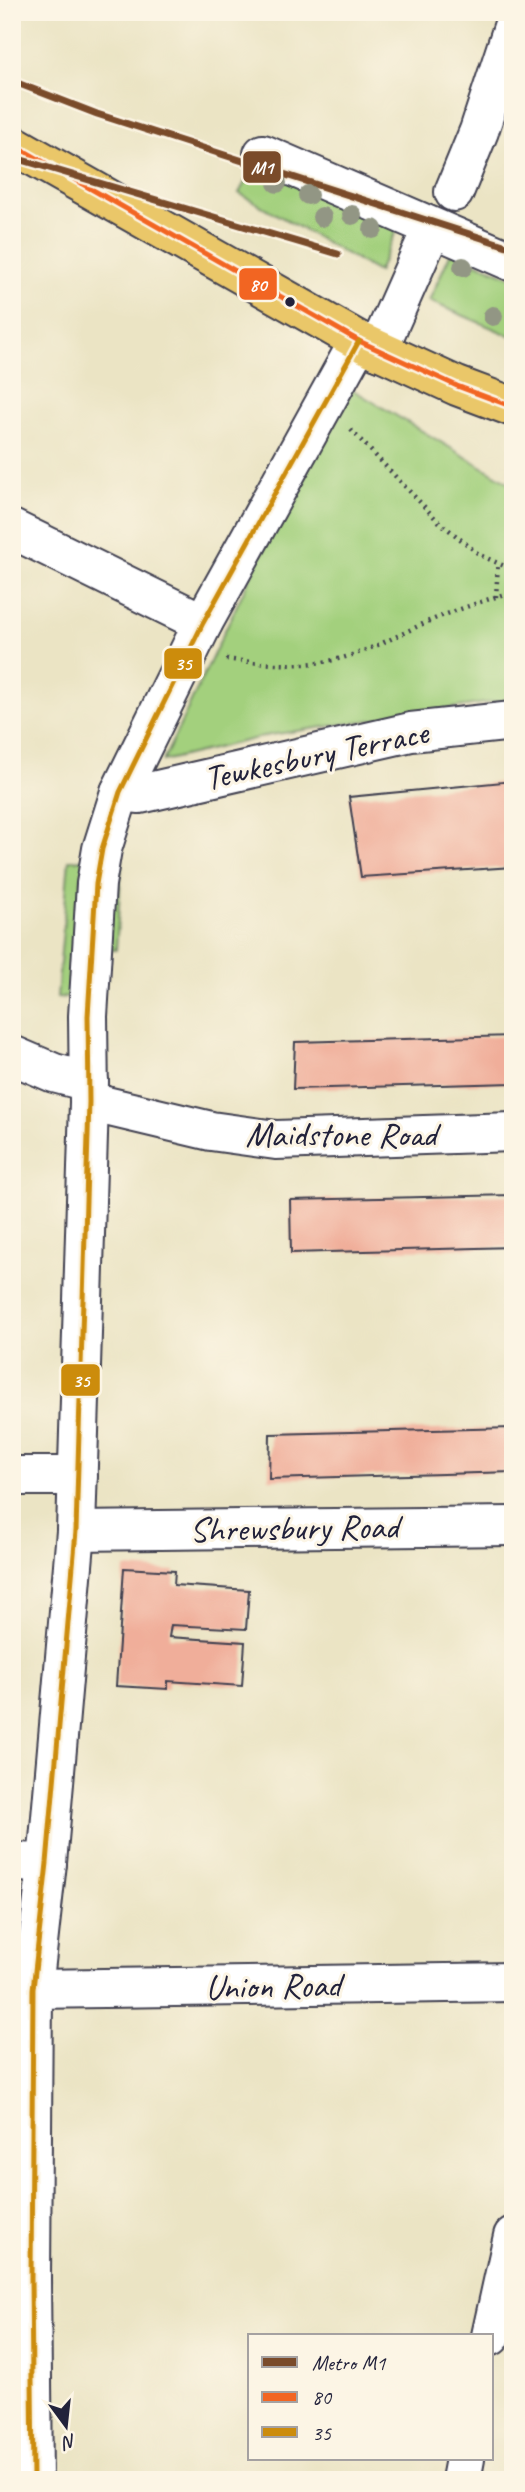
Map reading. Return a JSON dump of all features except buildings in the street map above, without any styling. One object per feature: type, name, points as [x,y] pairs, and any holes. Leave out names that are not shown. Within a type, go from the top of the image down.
[{"type":"main road","points":[[12,144],[368,345],[457,386],[513,407]]},
{"type":"street","points":[[454,192],[479,131],[513,27]]},
{"type":"street","points":[[263,153],[513,262]]},
{"type":"street","points":[[33,2480],[22,2279],[33,1989],[30,1863],[76,1531],[89,1092],[88,1016],[96,884],[102,849],[120,792],[202,623],[368,345],[405,294],[432,228]]},
{"type":"street","points":[[12,529],[202,623]]},
{"type":"street","name":"Tewkesbury Terrace","points":[[120,792],[140,794],[411,732],[513,721]]},
{"type":"street","name":"Maidstone Road","points":[[12,1055],[89,1092],[211,1131],[276,1140],[513,1132]]},
{"type":"street","points":[[12,1476],[78,1476]]},
{"type":"street","name":"Shrewsbury Road","points":[[76,1531],[513,1526]]},
{"type":"street","name":"Union Road","points":[[33,1989],[513,1982]]},
{"type":"street","points":[[491,2334],[513,2236]]},
{"type":"street","points":[[461,2480],[465,2460]]},
{"type":"path","points":[[348,425],[355,437],[400,479],[438,521],[480,555],[513,570]]},
{"type":"path","points":[[496,597],[498,564]]},
{"type":"path","points":[[219,658],[265,665],[303,664],[337,659],[513,591]]},
{"type":"green space","points":[[257,160],[398,227],[378,272],[239,193]]},
{"type":"green space","points":[[451,252],[513,278],[513,337],[429,301]]},
{"type":"green space","points":[[348,387],[513,485],[513,699],[270,735],[163,761],[282,510]]},
{"type":"green space","points":[[69,860],[83,860],[72,998],[57,997]]},
{"type":"green space","points":[[109,860],[122,860],[116,950],[103,950]]},
{"type":"metro line","name":"M1","points":[[12,81],[97,114],[513,248]]},
{"type":"metro line","name":"M1","points":[[12,157],[338,254]]},
{"type":"transit line","name":"80","points":[[12,144],[359,341],[457,386],[513,407]]},
{"type":"transit line","name":"35","points":[[33,2480],[33,1989],[47,1863],[76,1531],[89,1102],[88,1016],[96,884],[102,849],[120,792],[203,623],[359,341]]}]
